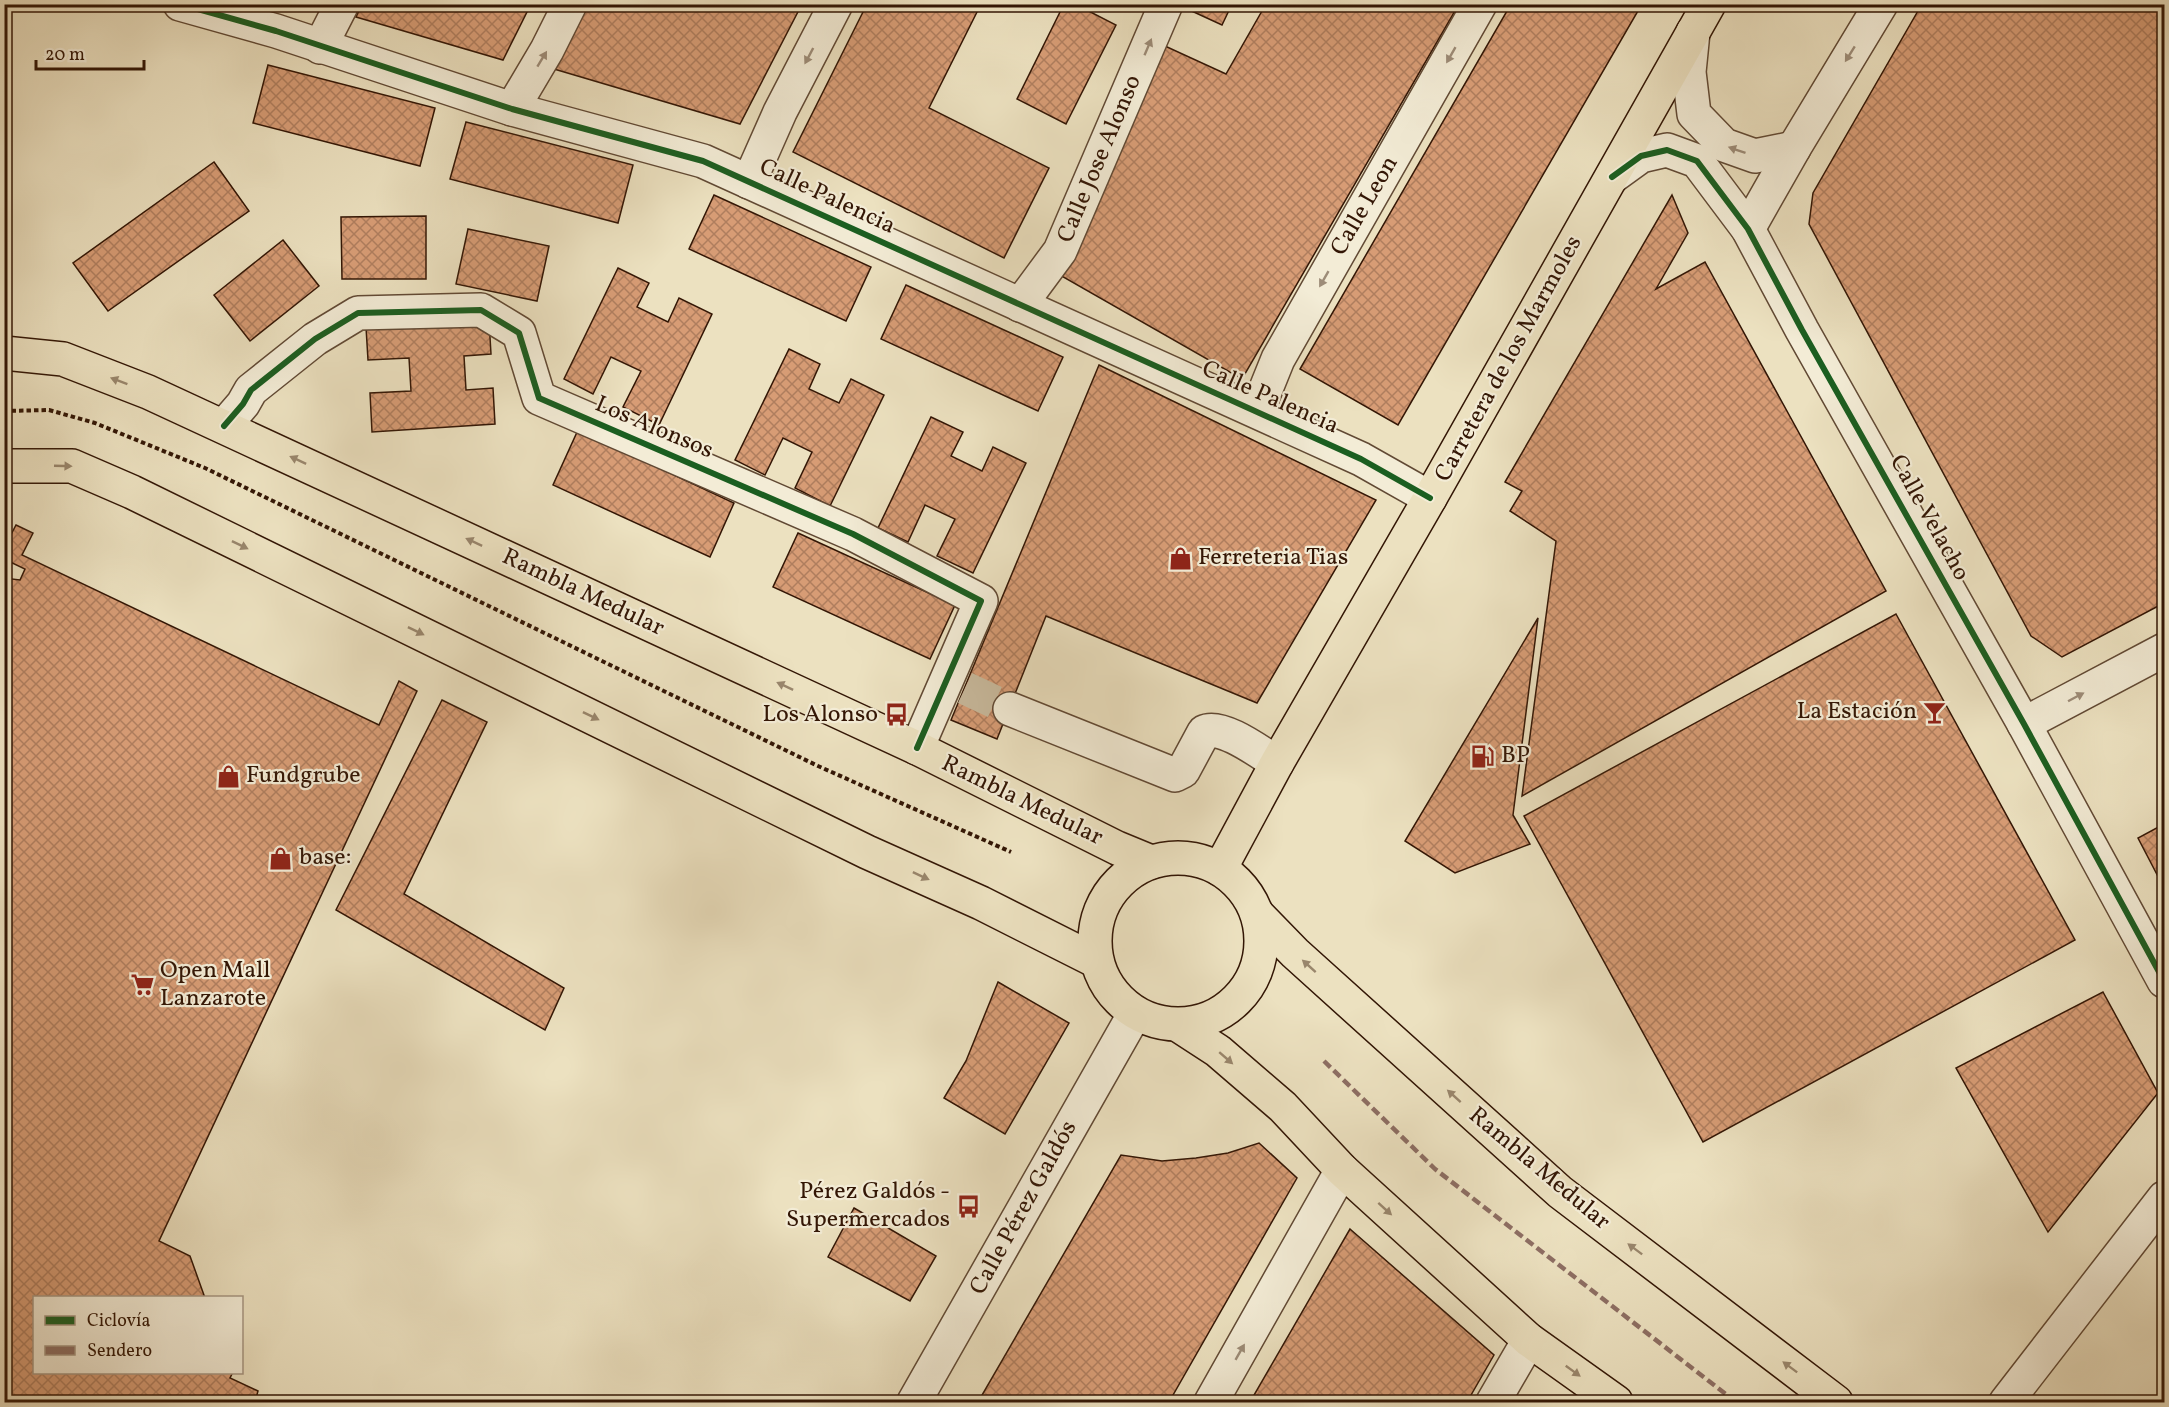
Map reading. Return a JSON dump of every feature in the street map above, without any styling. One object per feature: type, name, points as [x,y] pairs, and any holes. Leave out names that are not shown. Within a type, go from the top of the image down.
[{"type":"main road","name":"Carretera de los Marmoles","points":[[1220,869],[1277,763],[1431,498],[1701,18]]},
{"type":"main road","name":"Rambla Medular","points":[[4,353],[63,359],[148,392],[917,748],[1117,848],[1151,862]]},
{"type":"main road","points":[[4,466],[72,466],[132,492],[846,841],[981,903],[1096,961]]},
{"type":"main road","points":[[1174,858],[1198,860],[1220,869],[1236,881],[1249,897],[1258,915],[1262,942],[1258,967],[1246,990],[1227,1009],[1204,1021],[1178,1025],[1155,1022],[1135,1013],[1117,999],[1104,981],[1096,961],[1094,936],[1099,912],[1111,890],[1129,873],[1151,862],[1174,858]]},
{"type":"main road","name":"Rambla Medular","points":[[1258,915],[1295,953],[1560,1192],[1836,1402]]},
{"type":"main road","points":[[1178,1025],[1218,1051],[1283,1107],[1342,1170],[1529,1340],[1616,1402]]},
{"type":"street","name":"Calle Palencia","points":[[180,4],[276,31],[512,109],[704,161],[1361,459],[1431,498]]},
{"type":"street","points":[[320,47],[342,4]]},
{"type":"street","points":[[512,109],[547,50],[570,4]]},
{"type":"street","points":[[749,182],[780,112],[836,4]]},
{"type":"street","name":"Calle Jose Alonso","points":[[1020,305],[1060,251],[1166,4]]},
{"type":"street","name":"Calle Leon","points":[[1257,411],[1278,359],[1480,4]]},
{"type":"street","points":[[1748,229],[1881,4]]},
{"type":"street","points":[[1701,18],[1689,72],[1695,114],[1724,145],[1755,156],[1794,148]]},
{"type":"street","points":[[1647,114],[1669,112],[1695,114]]},
{"type":"street","name":"Calle Velacho","points":[[1612,177],[1641,156],[1667,150],[1697,161],[1748,229],[1802,330],[2025,724],[2164,981]]},
{"type":"street","name":"Los Alonsos","points":[[224,426],[243,404],[251,390],[315,339],[358,313],[481,310],[519,333],[539,398],[853,534],[981,602],[956,684],[917,748]]},
{"type":"street","points":[[2025,724],[2164,650]]},
{"type":"street","points":[[1010,709],[1175,775],[1183,771],[1204,732],[1209,729],[1217,729],[1277,763]]},
{"type":"street","name":"Calle Pérez Galdós","points":[[914,1402],[1135,1013]]},
{"type":"street","points":[[1211,1402],[1342,1170]]},
{"type":"street","points":[[2006,1402],[2164,1198]]},
{"type":"street","points":[[1493,1402],[1529,1340]]},
{"type":"path","points":[[4,411],[49,410],[84,419],[205,468],[818,766],[1011,852]]},
{"type":"building","points":[[362,4],[531,4],[503,60],[356,17]]},
{"type":"building","points":[[587,4],[802,4],[740,124],[554,69]]},
{"type":"building","points":[[867,4],[981,4],[929,108],[1049,168],[1004,258],[793,152]]},
{"type":"building","points":[[1064,4],[1075,4],[1116,25],[1066,124],[1017,99]]},
{"type":"building","points":[[1184,4],[1232,4],[1222,25],[1183,7]]},
{"type":"building","points":[[1266,4],[1459,4],[1242,379],[1058,274],[1165,46],[1226,74]]},
{"type":"building","points":[[1511,4],[1642,4],[1398,425],[1300,369]]},
{"type":"building","points":[[1922,4],[2164,4],[2164,603],[2062,657],[2031,636],[1809,224],[1813,193]]},
{"type":"building","points":[[268,65],[435,108],[420,166],[253,123]]},
{"type":"building","points":[[466,122],[633,165],[618,223],[450,179]]},
{"type":"building","points":[[214,162],[249,211],[108,311],[73,263]]},
{"type":"building","points":[[714,195],[871,267],[846,321],[689,249]]},
{"type":"building","points":[[1672,195],[1688,233],[1656,289],[1705,262],[1886,591],[1522,796],[1556,541],[1510,511],[1522,491],[1505,482]]},
{"type":"building","points":[[426,216],[426,279],[342,279],[341,217]]},
{"type":"building","points":[[468,229],[549,246],[537,301],[456,284]]},
{"type":"building","points":[[283,240],[319,286],[250,341],[214,295]]},
{"type":"building","points":[[618,268],[649,283],[637,307],[668,322],[679,298],[712,314],[659,425],[623,407],[641,371],[611,357],[593,394],[564,379]]},
{"type":"building","points":[[906,285],[1063,357],[1038,411],[881,339]]},
{"type":"building","points":[[489,320],[491,354],[464,356],[466,390],[493,388],[495,424],[372,432],[370,393],[411,391],[409,358],[368,360],[366,327]]},
{"type":"building","points":[[789,349],[820,364],[809,389],[839,403],[851,379],[884,395],[830,506],[795,488],[812,452],[783,438],[765,475],[735,460]]},
{"type":"building","name":"Ferreteria Tias","points":[[1099,365],[1376,500],[1257,703],[1046,616],[997,739],[951,720]]},
{"type":"building","points":[[931,417],[963,432],[951,456],[982,471],[993,447],[1026,463],[973,573],[937,556],[955,519],[925,505],[908,542],[878,528]]},
{"type":"building","points":[[578,430],[734,503],[710,557],[553,485]]},
{"type":"building","name":"Open Mall Lanzarote","points":[[16,525],[33,533],[22,555],[379,725],[399,681],[417,691],[159,1241],[190,1256],[204,1296],[33,1296],[33,1374],[232,1374],[230,1378],[258,1391],[255,1402],[4,1402],[4,578],[20,580],[25,569],[4,559],[4,548]]},
{"type":"building","points":[[798,533],[955,605],[930,659],[773,587]]},
{"type":"building","points":[[1896,614],[2075,940],[1703,1142],[1524,816]]},
{"type":"building","points":[[1538,618],[1513,815],[1530,844],[1455,873],[1405,841]]},
{"type":"building","points":[[442,700],[487,722],[404,894],[564,988],[545,1030],[336,910]]},
{"type":"building","points":[[2164,824],[2164,888],[2138,838]]},
{"type":"building","points":[[998,982],[1069,1023],[1005,1134],[944,1098],[966,1061]]},
{"type":"building","points":[[2103,992],[2158,1093],[2048,1232],[1956,1068]]},
{"type":"building","points":[[1259,1143],[1297,1178],[1169,1402],[978,1402],[1121,1155],[1162,1161],[1228,1153]]},
{"type":"building","points":[[854,1208],[936,1256],[910,1301],[828,1257]]},
{"type":"building","points":[[1350,1229],[1494,1355],[1467,1402],[1250,1402]]},
{"type":"tunnel","points":[[965,688],[1010,709]]},
{"type":"marked path","points":[[1324,1061],[1435,1169],[1736,1402]]},
{"type":"cycle path","points":[[180,4],[276,31],[512,109],[703,161],[1361,459],[1430,498]]},
{"type":"cycle path","points":[[1612,177],[1641,156],[1667,150],[1697,161],[1748,229],[1802,330],[2024,724],[2164,981]]},
{"type":"cycle path","points":[[224,426],[243,404],[251,390],[315,339],[358,313],[481,310],[519,333],[539,398],[853,534],[981,601],[917,748]]},
{"type":"place","name":"Ferreteria Tias","points":[[1180,558]]},
{"type":"place","name":"La Estación","points":[[1935,712]]},
{"type":"place","name":"Los Alonso","points":[[896,715]]},
{"type":"place","name":"BP","points":[[1483,756]]},
{"type":"place","name":"Fundgrube","points":[[228,776]]},
{"type":"place","name":"base:","points":[[281,858]]},
{"type":"place","name":"Open Mall Lanzarote","points":[[142,985]]},
{"type":"place","name":"Pérez Galdós - Supermercados","points":[[968,1206]]}]
